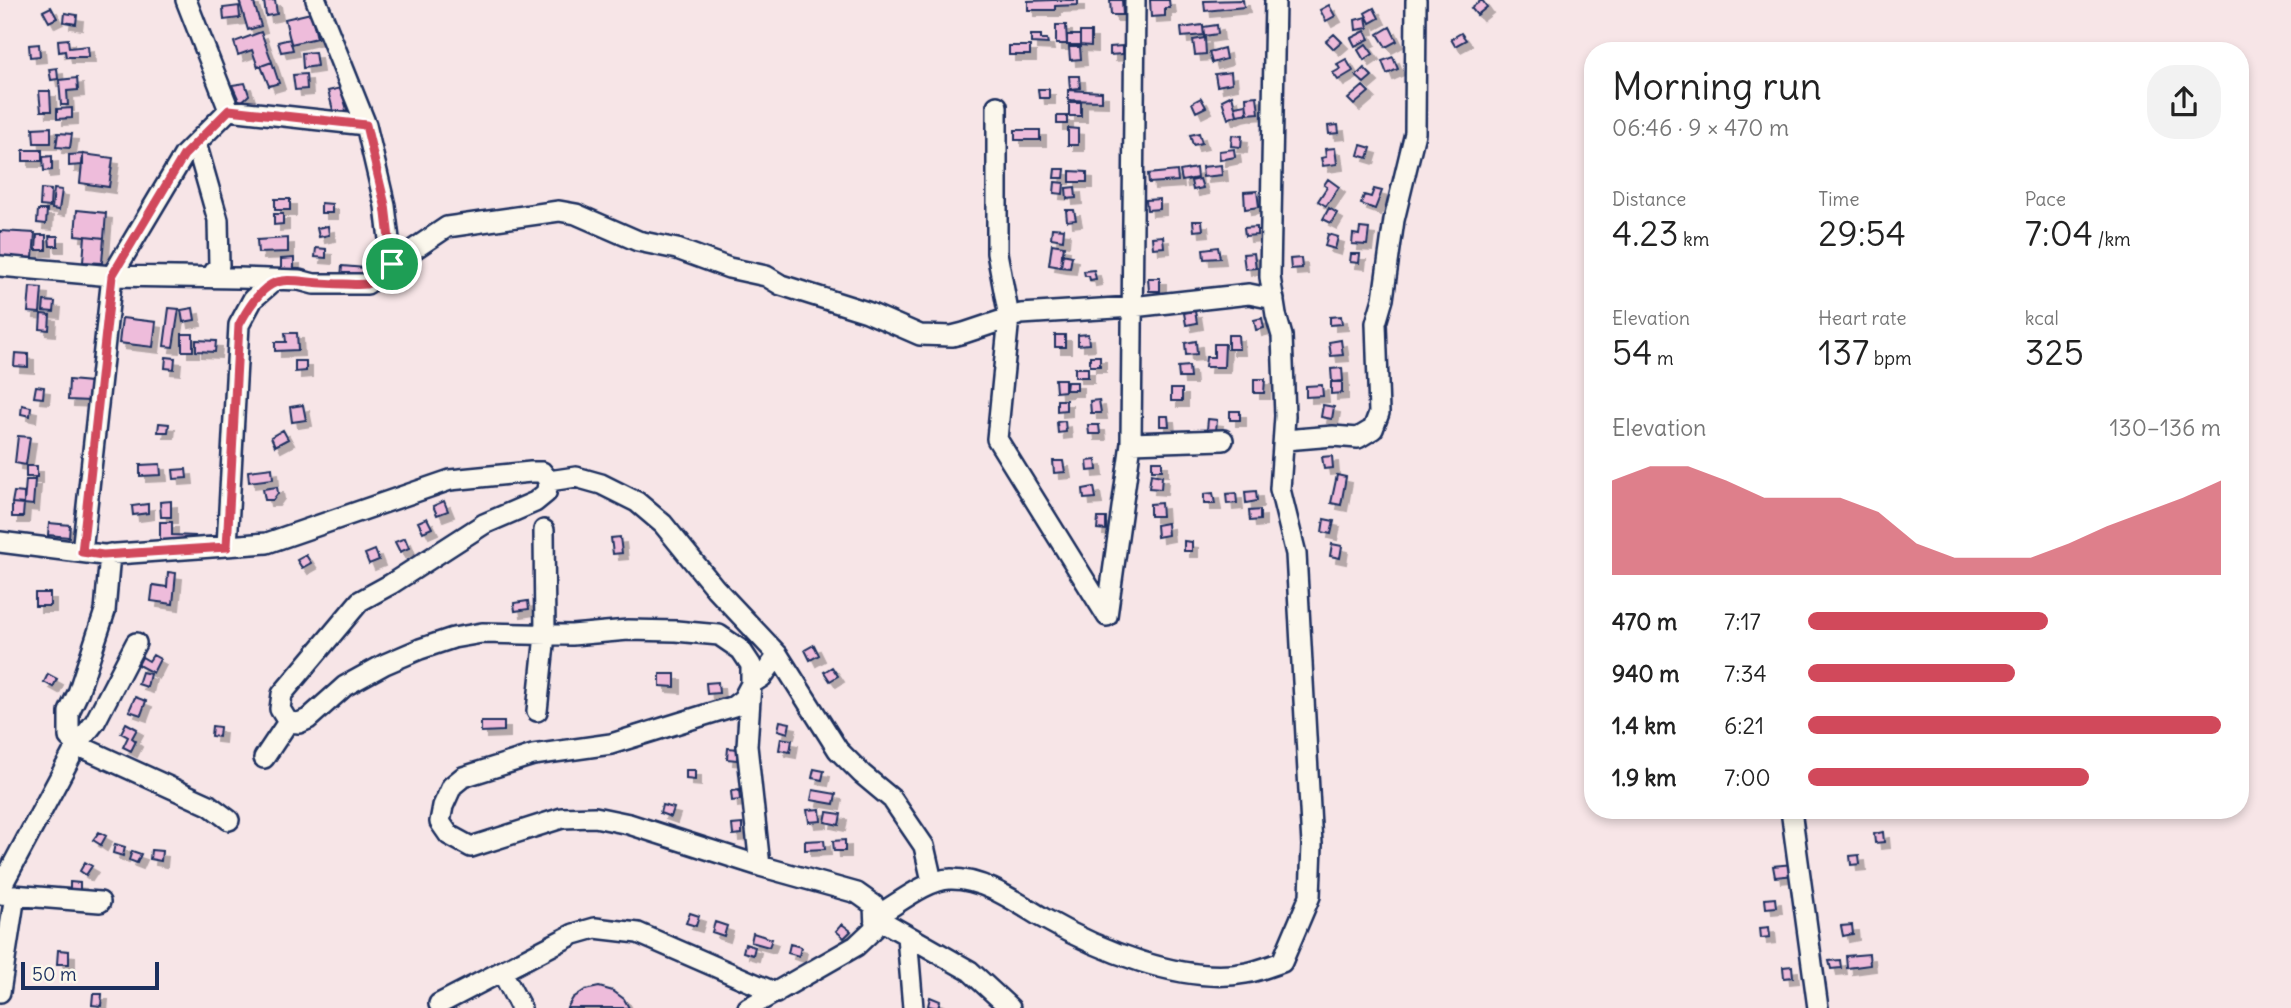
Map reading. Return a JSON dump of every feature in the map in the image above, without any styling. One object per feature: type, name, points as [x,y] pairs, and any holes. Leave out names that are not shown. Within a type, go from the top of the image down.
[{"type":"street","points":[[186,0],[229,110]]},
{"type":"street","points":[[316,0],[366,125],[385,205],[392,264]]},
{"type":"street","points":[[997,106],[997,253],[1009,317],[997,439],[1107,616],[1131,443],[1135,0]]},
{"type":"street","points":[[875,917],[932,881],[952,878],[982,885],[1068,932],[1112,952],[1150,964],[1206,975],[1246,973],[1282,962],[1310,896],[1312,845],[1296,554],[1280,489],[1281,455],[1285,440],[1282,336],[1270,277],[1275,0]]},
{"type":"street","points":[[1285,440],[1333,436],[1358,438],[1373,429],[1379,413],[1376,323],[1383,299],[1394,220],[1415,133],[1416,0]]},
{"type":"street","points":[[229,110],[366,125]]},
{"type":"street","points":[[82,552],[112,276],[184,155],[229,110]]},
{"type":"street","points":[[196,143],[218,219],[219,265],[211,277]]},
{"type":"street","points":[[0,266],[112,276],[211,277],[299,280],[314,284],[367,284],[447,227],[559,211],[576,214],[638,241],[677,249],[729,268],[766,275],[781,285],[867,312],[920,335],[952,336],[1021,314],[1249,294],[1274,299]]},
{"type":"street","points":[[227,547],[239,325],[253,299],[275,280]]},
{"type":"street","points":[[1131,443],[1223,440]]},
{"type":"street","points":[[0,542],[110,554],[267,543],[450,480],[542,472],[549,481]]},
{"type":"street","points":[[549,481],[576,477],[601,484],[637,502],[663,524],[715,588],[778,655],[838,750],[891,799],[924,846],[932,881]]},
{"type":"street","points":[[288,722],[281,709],[282,694],[360,601],[484,524],[535,502],[545,494],[549,481]]},
{"type":"street","points":[[537,711],[545,635],[544,530]]},
{"type":"street","points":[[110,554],[104,611],[68,721],[69,737],[77,745],[209,804],[229,820]]},
{"type":"street","points":[[288,722],[299,723],[308,719],[345,686],[420,649],[453,638],[482,633],[545,635],[628,630],[719,635],[741,650],[751,665],[747,746],[760,866]]},
{"type":"street","points":[[0,992],[5,893],[77,745],[95,722],[136,643]]},
{"type":"street","points":[[748,1008],[856,946],[875,928],[874,905],[857,893],[760,866],[629,824],[595,817],[562,818],[471,847],[449,835],[440,822],[443,806],[452,786],[463,777],[533,755],[611,744],[734,706],[743,699],[751,684],[762,677],[778,655]]},
{"type":"street","points":[[264,758],[288,722]]},
{"type":"street","points":[[1792,819],[1818,1008]]},
{"type":"street","points":[[5,893],[100,902]]},
{"type":"street","points":[[875,917],[970,971],[1010,1008]]},
{"type":"street","points":[[439,1004],[574,934],[595,928],[639,933],[776,993]]},
{"type":"street","points":[[907,936],[913,1008]]},
{"type":"street","points":[[502,972],[521,1008]]},
{"type":"building","points":[[239,0],[253,0],[261,26],[248,30]]},
{"type":"building","points":[[275,0],[277,14],[266,16],[264,1]]},
{"type":"building","points":[[1078,0],[1078,5],[1055,6],[1055,10],[1028,10],[1028,1]]},
{"type":"building","points":[[1110,0],[1122,0],[1123,15],[1111,15]]},
{"type":"building","points":[[1150,0],[1169,0],[1170,8],[1165,8],[1165,16],[1151,17]]},
{"type":"building","points":[[1243,0],[1244,7],[1205,11],[1204,1]]},
{"type":"building","points":[[1482,0],[1487,7],[1477,15],[1471,8]]},
{"type":"building","points":[[1329,5],[1335,16],[1326,21],[1320,10]]},
{"type":"building","points":[[239,6],[240,18],[224,20],[223,8]]},
{"type":"building","points":[[51,7],[57,18],[49,22],[43,11]]},
{"type":"building","points":[[1374,8],[1379,18],[1370,23],[1365,13]]},
{"type":"building","points":[[65,13],[77,15],[76,24],[64,22]]},
{"type":"building","points":[[311,13],[317,38],[291,44],[285,19]]},
{"type":"building","points":[[1366,17],[1368,28],[1356,30],[1355,20]]},
{"type":"building","points":[[1056,25],[1066,25],[1067,44],[1056,44]]},
{"type":"building","points":[[1203,25],[1204,35],[1182,37],[1181,28]]},
{"type":"building","points":[[1217,25],[1218,34],[1204,36],[1203,27]]},
{"type":"building","points":[[1390,27],[1397,41],[1386,47],[1378,34]]},
{"type":"building","points":[[1365,31],[1369,39],[1355,46],[1351,38]]},
{"type":"building","points":[[261,32],[272,62],[258,67],[252,50],[238,55],[234,42]]},
{"type":"building","points":[[1080,32],[1091,32],[1091,46],[1080,45]]},
{"type":"building","points":[[1461,33],[1466,40],[1455,46],[1451,39]]},
{"type":"building","points":[[1334,34],[1342,42],[1334,49],[1326,41]]},
{"type":"building","points":[[1031,35],[1041,35],[1041,39],[1047,39],[1048,44],[1031,43]]},
{"type":"building","points":[[1067,35],[1080,35],[1080,45],[1067,45]]},
{"type":"building","points":[[1205,38],[1206,54],[1195,55],[1193,40]]},
{"type":"building","points":[[68,39],[69,48],[88,46],[89,57],[66,57],[65,51],[59,52],[58,40]]},
{"type":"building","points":[[290,39],[293,50],[281,52],[278,42]]},
{"type":"building","points":[[39,44],[40,56],[30,57],[29,45]]},
{"type":"building","points":[[1366,44],[1373,54],[1364,60],[1358,50]]},
{"type":"building","points":[[1009,46],[1030,46],[1030,55],[1009,55]]},
{"type":"building","points":[[1122,46],[1122,54],[1110,55],[1110,47]]},
{"type":"building","points":[[1069,47],[1080,47],[1081,59],[1070,60]]},
{"type":"building","points":[[1224,48],[1226,59],[1212,63],[1209,52]]},
{"type":"building","points":[[315,52],[317,66],[303,68],[302,53]]},
{"type":"building","points":[[1393,57],[1398,69],[1387,74],[1382,61]]},
{"type":"building","points":[[1346,59],[1353,71],[1338,80],[1333,73],[1340,69],[1337,64]]},
{"type":"building","points":[[272,62],[279,83],[269,86],[261,66]]},
{"type":"building","points":[[57,68],[58,79],[51,80],[49,69]]},
{"type":"building","points":[[1364,68],[1372,76],[1364,83],[1356,76]]},
{"type":"building","points":[[1231,72],[1232,83],[1217,86],[1215,74]]},
{"type":"building","points":[[306,74],[307,89],[295,90],[293,75]]},
{"type":"building","points":[[1069,76],[1079,76],[1080,88],[1070,89]]},
{"type":"building","points":[[77,78],[78,90],[67,91],[68,105],[61,105],[59,80]]},
{"type":"building","points":[[245,83],[249,95],[240,103],[232,85]]},
{"type":"building","points":[[1363,86],[1369,92],[1354,105],[1348,99]]},
{"type":"building","points":[[341,88],[347,110],[334,114],[328,91]]},
{"type":"building","points":[[1038,89],[1049,89],[1049,98],[1039,98]]},
{"type":"building","points":[[1068,90],[1102,92],[1102,101],[1068,100]]},
{"type":"building","points":[[39,91],[50,91],[51,111],[41,111]]},
{"type":"building","points":[[1232,95],[1237,115],[1228,119],[1222,100]]},
{"type":"building","points":[[1257,96],[1259,113],[1247,114],[1246,97]]},
{"type":"building","points":[[1201,98],[1206,107],[1196,112],[1192,103]]},
{"type":"building","points":[[1069,102],[1081,102],[1081,116],[1069,116]]},
{"type":"building","points":[[1246,104],[1248,113],[1237,115],[1235,106]]},
{"type":"building","points":[[72,108],[72,118],[57,119],[57,109]]},
{"type":"building","points":[[1057,116],[1067,116],[1067,124],[1057,124]]},
{"type":"building","points":[[1338,125],[1339,133],[1329,134],[1328,126]]},
{"type":"building","points":[[51,127],[51,143],[34,143],[33,128]]},
{"type":"building","points":[[1068,128],[1078,129],[1078,145],[1068,145]]},
{"type":"building","points":[[1015,130],[1040,130],[1040,140],[1015,140]]},
{"type":"building","points":[[58,133],[72,134],[70,148],[56,147]]},
{"type":"building","points":[[1199,133],[1202,143],[1193,145],[1190,135]]},
{"type":"building","points":[[1232,135],[1242,136],[1241,147],[1231,146]]},
{"type":"building","points":[[1361,145],[1371,148],[1368,158],[1358,155]]},
{"type":"building","points":[[1335,148],[1337,164],[1323,166],[1321,158],[1326,157],[1325,149]]},
{"type":"building","points":[[1234,149],[1235,157],[1220,160],[1219,151]]},
{"type":"building","points":[[23,150],[42,150],[42,161],[23,161]]},
{"type":"building","points":[[83,154],[113,158],[109,187],[80,183]]},
{"type":"building","points":[[83,154],[83,165],[69,166],[69,155]]},
{"type":"building","points":[[52,156],[52,170],[44,171],[43,157]]},
{"type":"building","points":[[1221,165],[1222,175],[1203,177],[1202,167]]},
{"type":"building","points":[[1196,168],[1197,178],[1182,181],[1180,171]]},
{"type":"building","points":[[1055,169],[1065,169],[1064,178],[1054,178]]},
{"type":"building","points":[[1070,171],[1087,172],[1087,182],[1070,182]]},
{"type":"building","points":[[1177,171],[1178,181],[1149,183],[1148,174]]},
{"type":"building","points":[[1200,179],[1203,188],[1193,190],[1191,181]]},
{"type":"building","points":[[1328,179],[1339,187],[1326,206],[1318,201],[1327,187],[1324,185]]},
{"type":"building","points":[[1055,182],[1064,183],[1063,194],[1054,193]]},
{"type":"building","points":[[1075,187],[1076,198],[1067,199],[1066,188]]},
{"type":"building","points":[[41,189],[51,190],[50,207],[40,206]]},
{"type":"building","points":[[54,189],[62,190],[59,210],[52,209]]},
{"type":"building","points":[[1374,189],[1382,191],[1375,209],[1361,204],[1364,195],[1371,197]]},
{"type":"building","points":[[1257,191],[1259,207],[1245,209],[1244,192]]},
{"type":"building","points":[[275,199],[290,199],[290,210],[275,210]]},
{"type":"building","points":[[1160,199],[1160,209],[1147,210],[1146,200]]},
{"type":"building","points":[[321,203],[332,204],[332,213],[321,213]]},
{"type":"building","points":[[1329,208],[1337,213],[1331,223],[1323,219]]},
{"type":"building","points":[[38,210],[47,210],[46,224],[37,223]]},
{"type":"building","points":[[77,210],[106,213],[104,238],[75,235]]},
{"type":"building","points":[[1066,210],[1074,210],[1076,220],[1067,221]]},
{"type":"building","points":[[274,214],[283,214],[283,224],[274,225]]},
{"type":"building","points":[[1193,221],[1202,221],[1203,230],[1194,231]]},
{"type":"building","points":[[328,226],[329,235],[319,237],[317,228]]},
{"type":"building","points":[[1257,227],[1257,235],[1245,236],[1244,228]]},
{"type":"building","points":[[1052,228],[1064,229],[1063,240],[1051,238]]},
{"type":"building","points":[[1360,228],[1369,229],[1367,245],[1352,244],[1353,234],[1359,235]]},
{"type":"building","points":[[0,231],[35,233],[33,258],[0,256]]},
{"type":"building","points":[[1328,234],[1338,237],[1335,249],[1325,246]]},
{"type":"building","points":[[37,235],[46,235],[46,250],[36,250]]},
{"type":"building","points":[[49,236],[58,236],[58,246],[50,246]]},
{"type":"building","points":[[85,236],[104,238],[102,263],[83,262]]},
{"type":"building","points":[[1163,236],[1164,247],[1153,248],[1152,237]]},
{"type":"building","points":[[288,238],[288,252],[258,253],[257,240]]},
{"type":"building","points":[[1052,244],[1064,246],[1061,267],[1049,265]]},
{"type":"building","points":[[1218,247],[1220,258],[1204,259],[1203,249]]},
{"type":"building","points":[[316,248],[326,249],[326,258],[315,257]]},
{"type":"building","points":[[1254,253],[1256,268],[1245,269],[1243,254]]},
{"type":"building","points":[[1062,254],[1072,256],[1070,268],[1061,267]]},
{"type":"building","points":[[1351,254],[1360,254],[1359,263],[1350,262]]},
{"type":"building","points":[[294,258],[294,272],[281,272],[281,259]]},
{"type":"building","points":[[1301,258],[1302,268],[1291,269],[1290,259]]},
{"type":"building","points":[[342,266],[365,268],[365,280],[341,278]]},
{"type":"building","points":[[1094,270],[1096,279],[1090,280],[1089,276],[1085,276],[1084,271]]},
{"type":"building","points":[[1148,278],[1160,278],[1160,291],[1149,291]]},
{"type":"building","points":[[30,287],[42,288],[40,313],[28,312]]},
{"type":"building","points":[[44,301],[55,302],[54,312],[43,311]]},
{"type":"building","points":[[169,308],[179,309],[173,347],[164,346]]},
{"type":"building","points":[[193,308],[195,320],[183,322],[181,310]]},
{"type":"building","points":[[1195,311],[1197,323],[1186,325],[1184,313]]},
{"type":"building","points":[[41,314],[50,315],[49,330],[40,329]]},
{"type":"building","points":[[1341,316],[1342,324],[1330,325],[1330,317]]},
{"type":"building","points":[[122,318],[156,322],[153,347],[119,343]]},
{"type":"building","points":[[1262,318],[1264,328],[1256,330],[1254,320]]},
{"type":"building","points":[[285,333],[297,333],[298,350],[275,351],[275,342],[286,342]]},
{"type":"building","points":[[182,334],[193,334],[193,351],[182,351]]},
{"type":"building","points":[[1088,334],[1089,344],[1078,345],[1078,335]]},
{"type":"building","points":[[1055,335],[1065,335],[1065,347],[1055,347]]},
{"type":"building","points":[[1228,335],[1238,335],[1239,349],[1228,349]]},
{"type":"building","points":[[196,340],[216,341],[215,352],[196,351]]},
{"type":"building","points":[[1341,340],[1343,355],[1331,356],[1329,342]]},
{"type":"building","points":[[1196,341],[1197,354],[1186,355],[1185,343]]},
{"type":"building","points":[[1214,344],[1225,344],[1224,367],[1205,367],[1206,357],[1214,357]]},
{"type":"building","points":[[15,353],[28,354],[28,367],[14,366]]},
{"type":"building","points":[[1090,356],[1100,356],[1100,366],[1090,366]]},
{"type":"building","points":[[166,357],[175,358],[174,369],[165,368]]},
{"type":"building","points":[[295,361],[306,361],[306,371],[295,372]]},
{"type":"building","points":[[1189,366],[1190,378],[1179,378],[1178,367]]},
{"type":"building","points":[[1075,368],[1088,368],[1088,377],[1075,377]]},
{"type":"building","points":[[1342,368],[1343,381],[1332,382],[1331,369]]},
{"type":"building","points":[[1055,379],[1065,379],[1065,391],[1056,392]]},
{"type":"building","points":[[1254,379],[1265,379],[1264,393],[1254,393]]},
{"type":"building","points":[[69,380],[91,382],[90,401],[68,400]]},
{"type":"building","points":[[1067,382],[1077,382],[1077,390],[1066,390]]},
{"type":"building","points":[[1331,382],[1342,382],[1342,393],[1331,394]]},
{"type":"building","points":[[1322,385],[1323,396],[1306,397],[1306,386]]},
{"type":"building","points":[[36,386],[44,387],[43,398],[34,397]]},
{"type":"building","points":[[1171,389],[1182,389],[1182,401],[1171,401]]},
{"type":"building","points":[[1057,400],[1066,400],[1066,410],[1057,411]]},
{"type":"building","points":[[1099,400],[1101,413],[1091,413],[1090,401]]},
{"type":"building","points":[[22,405],[31,407],[30,416],[21,414]]},
{"type":"building","points":[[303,405],[306,420],[292,422],[290,407]]},
{"type":"building","points":[[1323,405],[1334,407],[1332,419],[1321,417]]},
{"type":"building","points":[[1230,411],[1240,411],[1240,420],[1230,420]]},
{"type":"building","points":[[1160,416],[1168,416],[1169,426],[1160,426]]},
{"type":"building","points":[[1208,419],[1217,420],[1216,431],[1207,430]]},
{"type":"building","points":[[1065,421],[1066,432],[1058,433],[1057,422]]},
{"type":"building","points":[[159,423],[169,424],[168,432],[158,432]]},
{"type":"building","points":[[1088,425],[1099,425],[1100,434],[1089,434]]},
{"type":"building","points":[[283,430],[288,439],[275,446],[271,437]]},
{"type":"building","points":[[18,436],[30,437],[26,465],[15,463]]},
{"type":"building","points":[[1332,456],[1333,468],[1324,469],[1322,457]]},
{"type":"building","points":[[1096,460],[1097,470],[1088,471],[1087,461]]},
{"type":"building","points":[[1053,461],[1063,461],[1065,472],[1054,473]]},
{"type":"building","points":[[1152,461],[1162,461],[1162,470],[1152,470]]},
{"type":"building","points":[[160,464],[161,475],[140,476],[140,465]]},
{"type":"building","points":[[26,466],[37,466],[37,477],[26,477]]},
{"type":"building","points":[[272,468],[273,479],[249,482],[248,471]]},
{"type":"building","points":[[186,469],[187,478],[174,479],[173,470]]},
{"type":"building","points":[[1151,474],[1162,476],[1161,489],[1149,488]]},
{"type":"building","points":[[1337,475],[1346,477],[1341,505],[1331,503]]},
{"type":"building","points":[[26,480],[35,480],[33,505],[24,504]]},
{"type":"building","points":[[277,487],[278,493],[273,500],[265,500],[263,489]]},
{"type":"building","points":[[1094,487],[1096,498],[1084,499],[1083,489]]},
{"type":"building","points":[[1256,491],[1257,501],[1246,503],[1245,492]]},
{"type":"building","points":[[14,492],[24,493],[24,504],[12,503]]},
{"type":"building","points":[[1213,493],[1215,504],[1204,504],[1204,494]]},
{"type":"building","points":[[1236,493],[1237,503],[1227,504],[1226,494]]},
{"type":"building","points":[[171,501],[171,517],[161,517],[160,502]]},
{"type":"building","points":[[444,501],[448,511],[437,515],[433,506]]},
{"type":"building","points":[[12,503],[24,504],[23,517],[12,517]]},
{"type":"building","points":[[1161,503],[1162,516],[1150,516],[1150,504]]},
{"type":"building","points":[[148,504],[148,513],[133,515],[132,506]]},
{"type":"building","points":[[1260,510],[1260,520],[1250,521],[1249,511]]},
{"type":"building","points":[[427,518],[432,528],[423,532],[418,522]]},
{"type":"building","points":[[1098,518],[1106,518],[1106,530],[1097,529]]},
{"type":"building","points":[[1324,519],[1334,521],[1331,534],[1322,532]]},
{"type":"building","points":[[160,522],[172,522],[172,535],[195,536],[194,546],[160,546]]},
{"type":"building","points":[[49,523],[70,525],[69,537],[48,535]]},
{"type":"building","points":[[1167,523],[1168,535],[1157,537],[1156,525]]},
{"type":"building","points":[[620,537],[622,553],[613,554],[611,538]]},
{"type":"building","points":[[405,538],[409,548],[400,552],[395,542]]},
{"type":"building","points":[[1184,541],[1192,542],[1192,551],[1184,551]]},
{"type":"building","points":[[1332,544],[1342,546],[1340,558],[1330,556]]},
{"type":"building","points":[[375,550],[379,560],[369,564],[365,554]]},
{"type":"building","points":[[306,555],[311,563],[302,568],[297,560]]},
{"type":"building","points":[[168,572],[176,573],[173,604],[151,601],[153,585],[167,587]]},
{"type":"building","points":[[35,593],[50,593],[50,606],[35,606]]},
{"type":"building","points":[[528,601],[529,609],[515,611],[514,603]]},
{"type":"building","points":[[814,645],[819,655],[810,660],[805,650]]},
{"type":"building","points":[[153,655],[160,659],[153,673],[138,665],[142,657],[149,661]]},
{"type":"building","points":[[832,667],[838,676],[830,681],[824,672]]},
{"type":"building","points":[[142,672],[150,674],[147,687],[138,684]]},
{"type":"building","points":[[48,674],[57,679],[53,687],[44,682]]},
{"type":"building","points":[[660,674],[675,674],[675,687],[660,686]]},
{"type":"building","points":[[718,682],[719,693],[707,694],[706,683]]},
{"type":"building","points":[[135,697],[146,701],[141,715],[129,711]]},
{"type":"building","points":[[780,721],[790,723],[788,733],[778,730]]},
{"type":"building","points":[[481,722],[504,722],[504,731],[481,732]]},
{"type":"building","points":[[126,723],[137,729],[132,738],[136,741],[131,751],[123,747],[128,737],[121,733]]},
{"type":"building","points":[[212,726],[220,727],[219,737],[211,736]]},
{"type":"building","points":[[781,738],[792,740],[790,752],[779,750]]},
{"type":"building","points":[[728,748],[738,749],[737,760],[727,759]]},
{"type":"building","points":[[814,769],[824,771],[822,780],[812,778]]},
{"type":"building","points":[[686,770],[695,770],[695,780],[686,779]]},
{"type":"building","points":[[739,790],[740,800],[732,801],[731,791]]},
{"type":"building","points":[[813,790],[836,794],[834,804],[811,800]]},
{"type":"building","points":[[662,805],[674,808],[671,817],[660,813]]},
{"type":"building","points":[[820,809],[821,821],[809,822],[807,810]]},
{"type":"building","points":[[827,812],[841,814],[839,825],[825,822]]},
{"type":"building","points":[[742,824],[742,834],[733,835],[732,825]]},
{"type":"building","points":[[99,832],[106,836],[101,845],[93,840]]},
{"type":"building","points":[[1883,832],[1884,842],[1875,843],[1874,834]]},
{"type":"building","points":[[824,840],[825,849],[805,850],[805,841]]},
{"type":"building","points":[[845,840],[845,851],[834,851],[833,841]]},
{"type":"building","points":[[115,844],[125,847],[123,856],[113,853]]},
{"type":"building","points":[[151,850],[162,851],[161,861],[150,859]]},
{"type":"building","points":[[132,851],[141,854],[137,863],[129,860]]},
{"type":"building","points":[[1859,855],[1860,864],[1851,865],[1850,856]]},
{"type":"building","points":[[85,862],[92,866],[86,875],[80,871]]},
{"type":"building","points":[[1793,864],[1795,875],[1775,877],[1773,866]]},
{"type":"building","points":[[70,882],[80,883],[80,892],[70,892]]},
{"type":"building","points":[[1775,898],[1776,907],[1766,908],[1765,899]]},
{"type":"building","points":[[690,913],[699,916],[696,926],[686,923]]},
{"type":"building","points":[[715,922],[727,926],[724,936],[712,932]]},
{"type":"building","points":[[842,924],[851,931],[844,938],[836,931]]},
{"type":"building","points":[[1852,925],[1853,934],[1843,936],[1841,926]]},
{"type":"building","points":[[1769,927],[1770,937],[1761,938],[1760,928]]},
{"type":"building","points":[[753,933],[772,939],[769,947],[751,942]]},
{"type":"building","points":[[745,944],[755,947],[753,955],[743,952]]},
{"type":"building","points":[[790,944],[801,947],[799,956],[788,953]]},
{"type":"building","points":[[58,950],[69,951],[69,964],[57,964]]},
{"type":"building","points":[[1869,954],[1870,965],[1847,968],[1846,956]]},
{"type":"building","points":[[1840,960],[1841,968],[1831,969],[1829,961]]},
{"type":"building","points":[[1792,966],[1793,977],[1784,978],[1783,967]]},
{"type":"building","points":[[599,987],[613,991],[624,999],[629,1008],[567,1008],[573,998],[585,990]]},
{"type":"building","points":[[93,994],[102,994],[101,1006],[92,1005]]},
{"type":"building","points":[[930,997],[940,1001],[938,1008],[928,1006]]},
{"type":"route","points":[[229,110],[366,125],[385,205],[392,264],[367,284],[314,284],[299,280],[275,280],[253,299],[239,325],[227,547],[103,555],[82,552],[112,276],[184,155],[229,110]]}]
